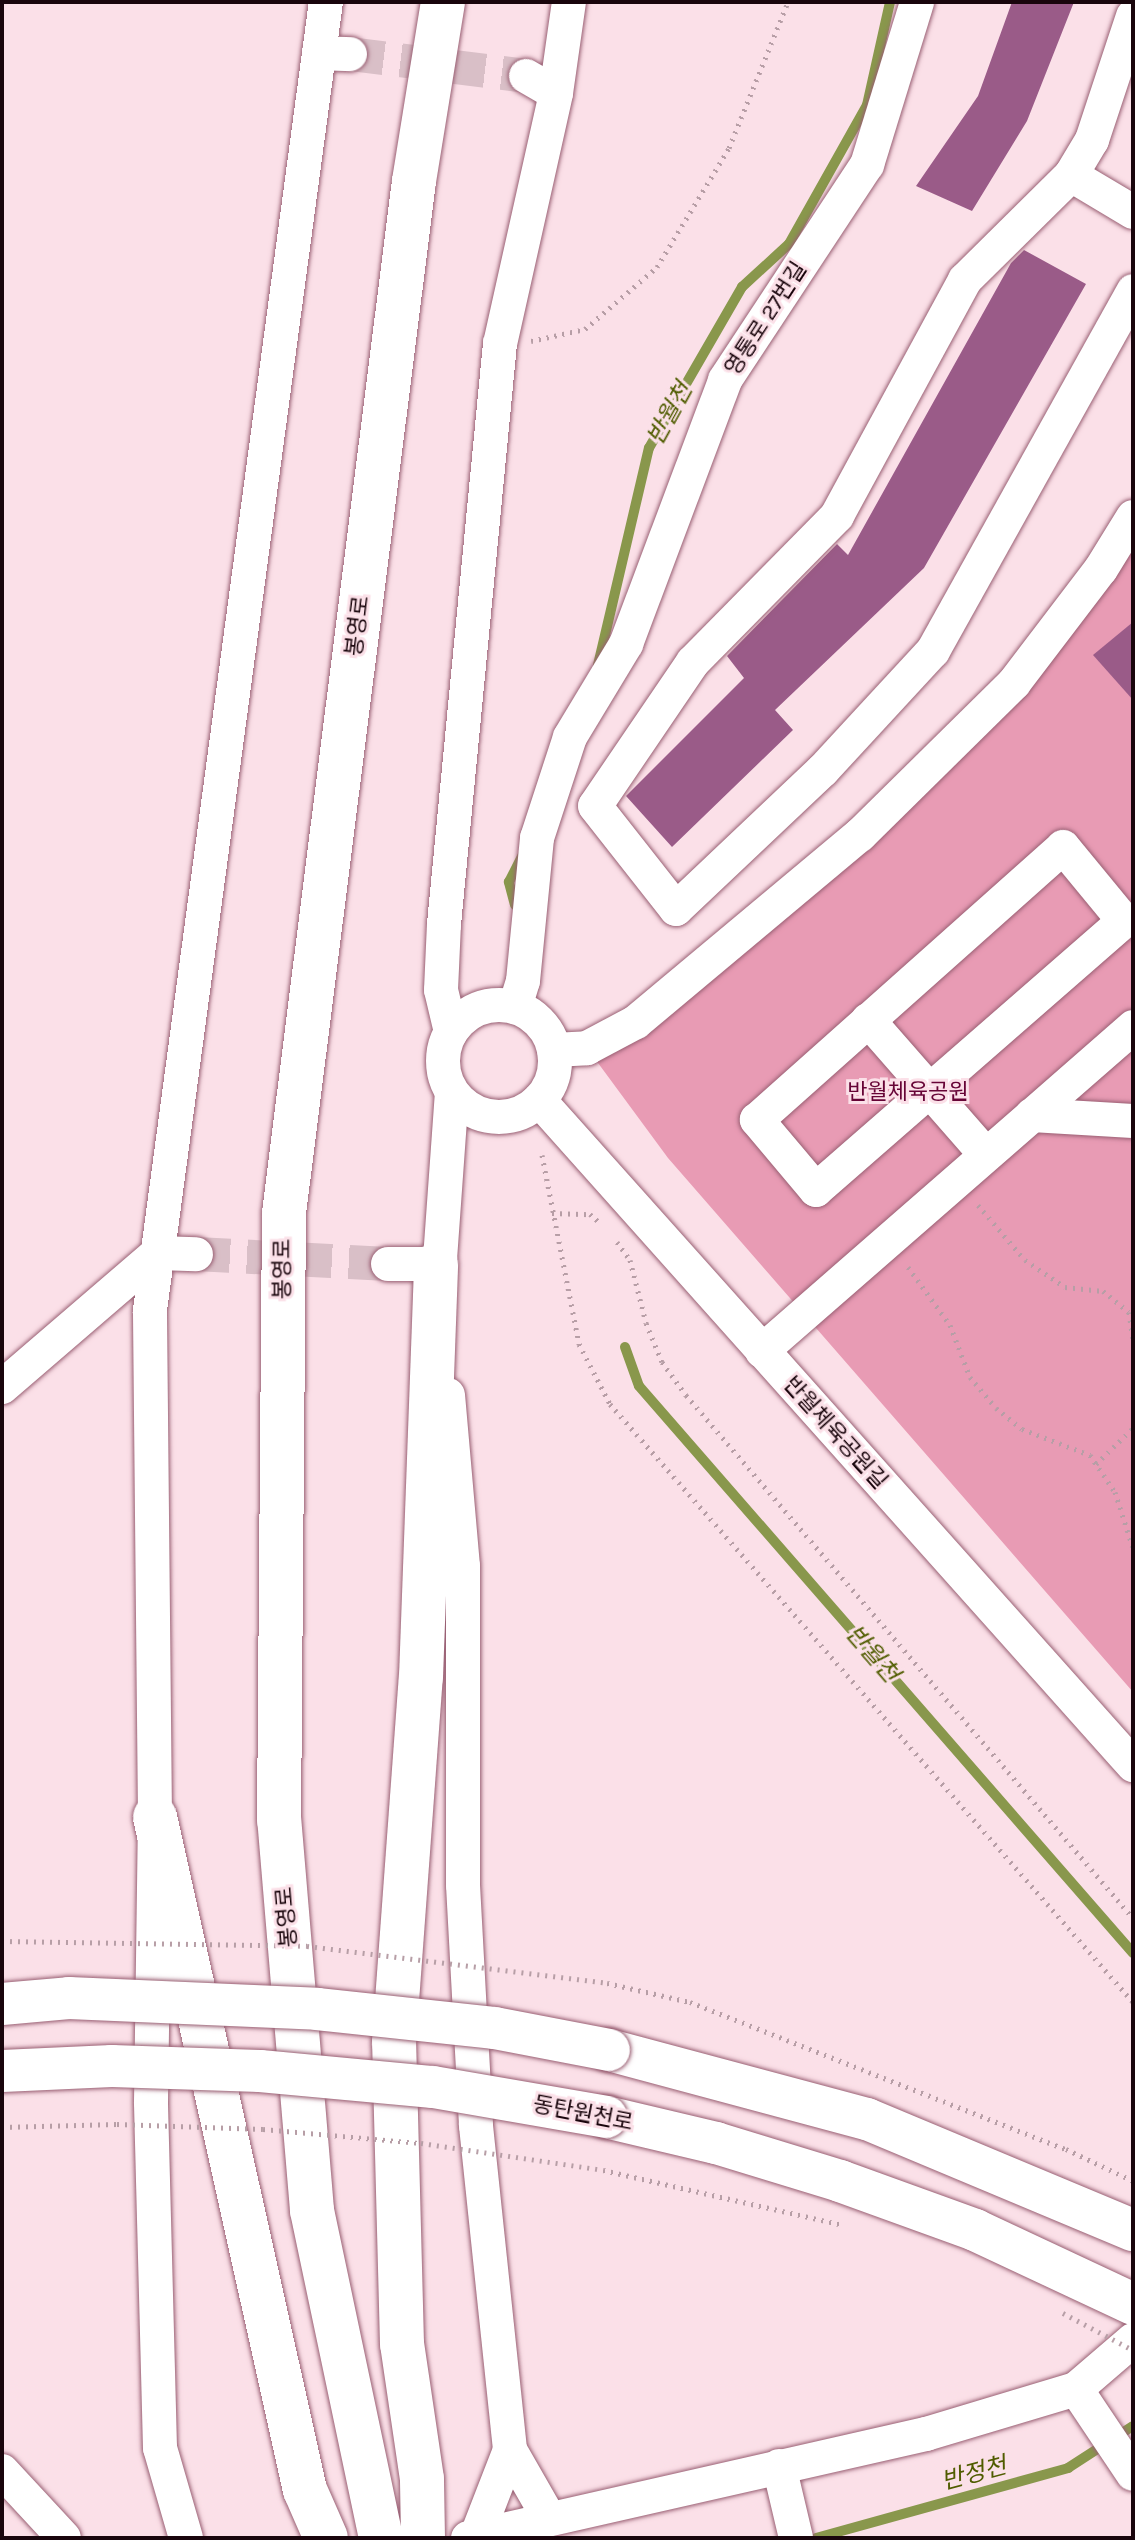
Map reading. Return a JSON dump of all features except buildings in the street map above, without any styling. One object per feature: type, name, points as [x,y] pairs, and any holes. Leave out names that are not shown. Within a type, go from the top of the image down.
[{"type":"highway","name":"봉영로","points":[[381,2538],[312,2210],[279,1821],[284,1213],[414,181],[443,2]]},
{"type":"highway","points":[[423,2538],[422,2479],[402,2344],[394,2042],[421,1677],[436,1264]]},
{"type":"highway","points":[[155,1817],[305,2490],[326,2538]]},
{"type":"main road","points":[[2,2004],[69,1998],[317,2009],[495,2028],[609,2050],[867,2119],[1133,2230]]},
{"type":"main road","name":"동탄원천로","points":[[2,2071],[112,2066],[260,2071],[433,2087],[606,2117],[716,2143],[840,2181],[975,2230],[1133,2304]]},
{"type":"street","points":[[186,2538],[160,2448],[151,2102],[155,1817],[150,1310],[335,54],[326,2]]},
{"type":"street","points":[[549,2518],[510,2450],[476,2126],[463,1885],[463,1566],[436,1264],[452,1093],[443,1056],[451,1032],[441,990],[444,924],[500,344],[556,93],[569,2]]},
{"type":"street","name":"영통로 27번길","points":[[515,1007],[523,981],[537,838],[570,737],[626,644],[725,380],[867,165],[917,2]]},
{"type":"street","points":[[1133,16],[1092,140],[1071,175],[965,280],[837,516],[693,662],[595,806],[676,909],[823,770],[933,651],[1133,291]]},
{"type":"street","points":[[526,76],[556,93]]},
{"type":"street","points":[[1071,175],[1133,212]]},
{"type":"street","points":[[554,1050],[587,1048],[636,1022],[860,835],[1014,683],[1101,569],[1133,517]]},
{"type":"street","points":[[1063,847],[1124,921],[816,1190],[757,1120],[868,1020],[1063,847]]},
{"type":"street","points":[[451,1032],[485,1007],[515,1007],[540,1023],[554,1050],[553,1077],[539,1100],[518,1114],[494,1117],[470,1110],[452,1093]]},
{"type":"street","points":[[868,1020],[986,1155]]},
{"type":"street","points":[[762,1351],[1133,1027]]},
{"type":"street","name":"반월체육공원길","points":[[539,1100],[1133,1765]]},
{"type":"street","points":[[1032,1115],[1133,1121]]},
{"type":"street","points":[[2,1387],[158,1253],[196,1254]]},
{"type":"street","points":[[388,1264],[436,1264]]},
{"type":"street","points":[[472,2537],[549,2518],[782,2482],[926,2434],[1081,2398],[1133,2340]]},
{"type":"street","points":[[1081,2398],[1132,2473]]},
{"type":"street","points":[[472,2537],[510,2450]]},
{"type":"street","points":[[2,2471],[64,2538]]},
{"type":"street","points":[[782,2482],[796,2538]]},
{"type":"path","points":[[500,344],[555,339],[585,329],[657,267],[729,148],[788,2]]},
{"type":"path","points":[[542,1154],[579,1344],[610,1404],[1133,2002]]},
{"type":"path","points":[[956,1181],[1025,1260],[1065,1287],[1103,1291],[1129,1312],[1133,1341]]},
{"type":"path","points":[[552,1213],[590,1214],[607,1229],[630,1260],[646,1323],[662,1362],[686,1395],[1133,1918]]},
{"type":"path","points":[[889,1240],[950,1325],[970,1377],[996,1408],[1022,1429],[1090,1455],[1115,1492],[1133,1548]]},
{"type":"path","points":[[1096,1464],[1133,1428]]},
{"type":"path","points":[[2,1941],[307,1946],[607,1983],[690,2002],[1133,2181]]},
{"type":"path","points":[[2,2127],[117,2124],[263,2129],[421,2143],[603,2170],[859,2229]]},
{"type":"path","points":[[1050,2307],[1133,2350]]},
{"type":"green space","name":"반월체육공원","points":[[1133,517],[1133,1692],[668,1158],[587,1048],[1014,683]]},
{"type":"waterway","name":"반월천","points":[[598,665],[649,448],[742,287],[789,244],[867,105],[890,2]]},
{"type":"waterway","name":"반월천","points":[[515,905],[509,882],[523,854]]},
{"type":"waterway","name":"반월천","points":[[625,1347],[639,1386],[1133,1953]]},
{"type":"waterway","name":"반정천","points":[[816,2538],[1068,2468],[1133,2426]]},
{"type":"tunnel","points":[[350,54],[526,76]]},
{"type":"tunnel","points":[[196,1254],[388,1264]]}]
